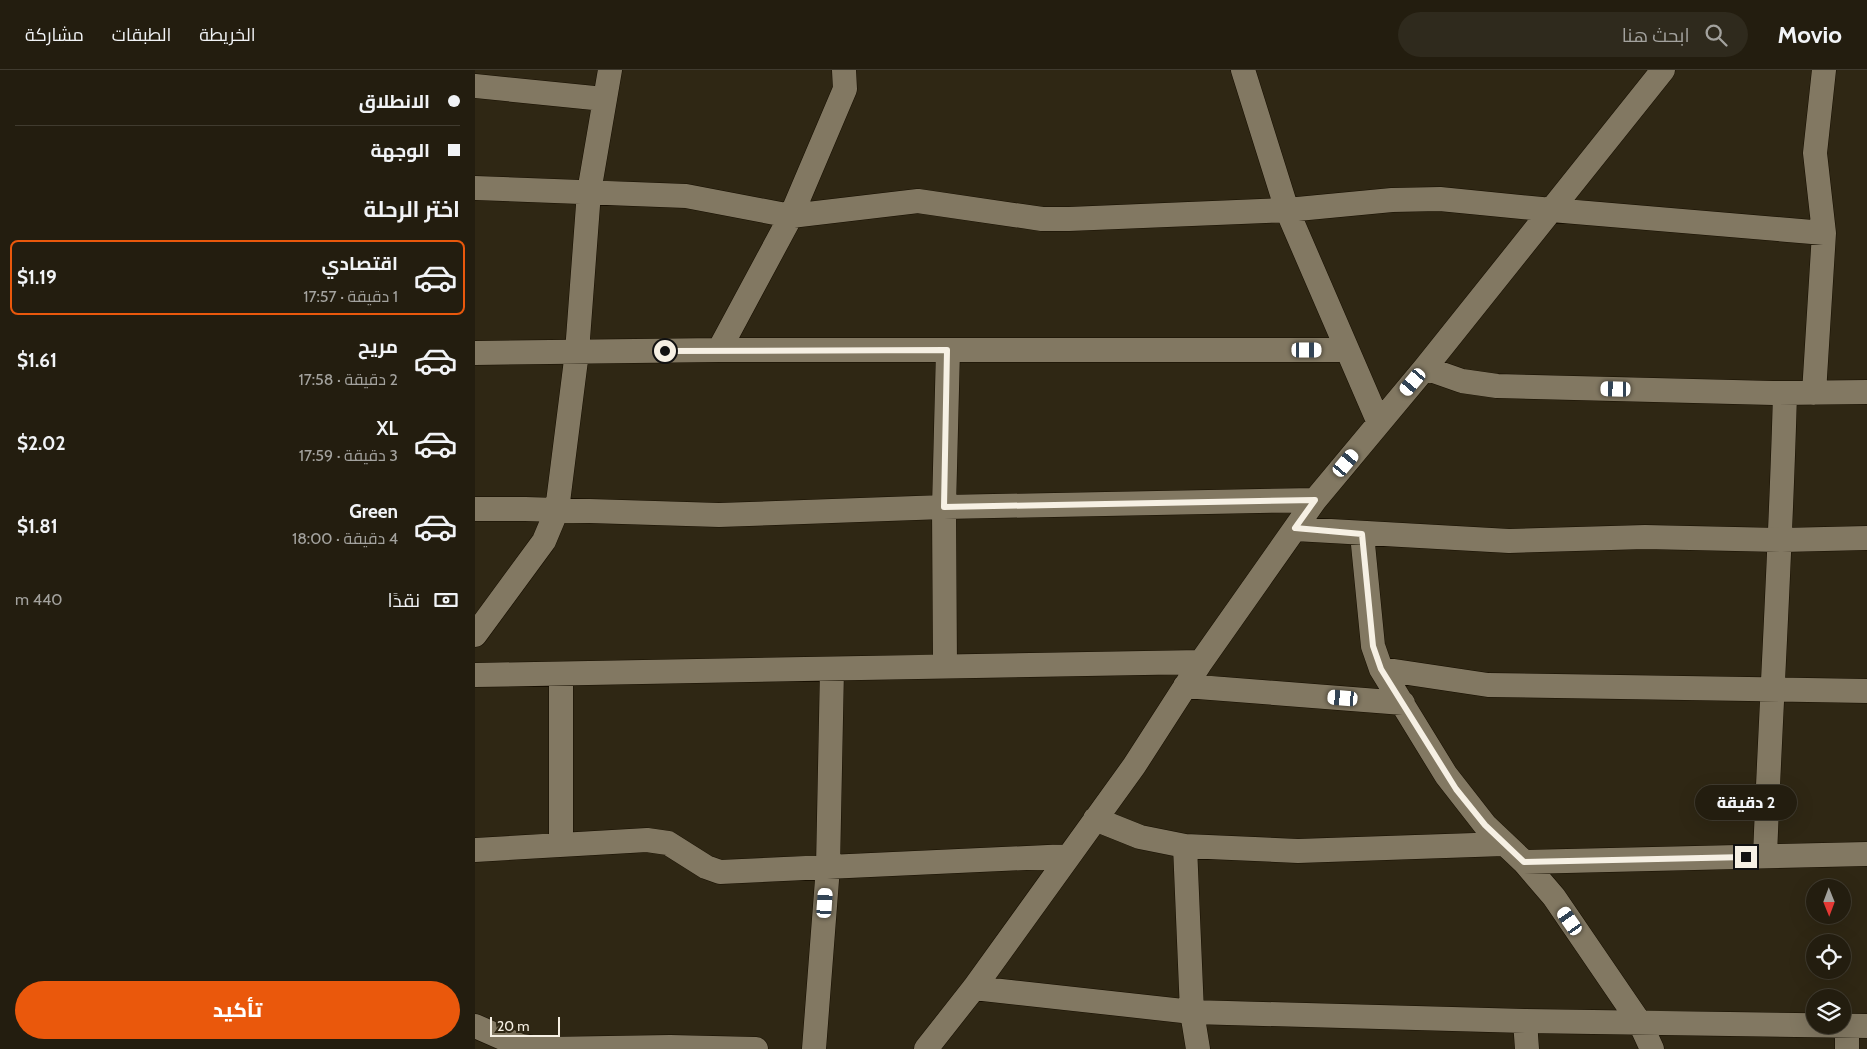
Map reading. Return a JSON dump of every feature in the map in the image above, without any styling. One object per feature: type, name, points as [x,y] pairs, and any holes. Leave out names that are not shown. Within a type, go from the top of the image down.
[{"type":"street","points":[[475,635],[541,546],[557,510],[577,352],[589,192],[610,70]]},
{"type":"street","points":[[719,350],[791,216],[845,89],[844,70]]},
{"type":"street","points":[[926,1049],[974,988],[1133,766],[1201,662],[1315,500],[1425,368],[1663,70]]},
{"type":"street","points":[[1814,393],[1820,325],[1824,233],[1815,163],[1824,70]]},
{"type":"street","points":[[1249,74],[1287,210],[1379,423]]},
{"type":"street","points":[[475,86],[604,99]]},
{"type":"street","points":[[475,188],[686,196],[791,216],[908,202],[1042,218],[1287,210],[1424,198],[1824,233]]},
{"type":"street","points":[[475,353],[719,350],[1347,350]]},
{"type":"street","points":[[945,665],[944,507],[947,350]]},
{"type":"street","points":[[1425,368],[1462,381],[1497,386],[1785,393],[1867,392]]},
{"type":"street","points":[[1765,856],[1771,688],[1782,540],[1785,393]]},
{"type":"street","points":[[475,509],[719,515],[944,507],[1315,500]]},
{"type":"street","points":[[1295,528],[1362,534],[1509,541],[1645,537],[1782,540],[1867,538]]},
{"type":"street","points":[[1362,534],[1373,646],[1381,669],[1446,775],[1485,825],[1524,862],[1554,897],[1640,1023],[1652,1049]]},
{"type":"street","points":[[475,674],[1201,662]]},
{"type":"street","points":[[814,1049],[828,867],[832,669]]},
{"type":"street","points":[[1381,669],[1488,686],[1771,688],[1867,691]]},
{"type":"street","points":[[561,674],[561,845]]},
{"type":"street","points":[[1185,686],[1403,703]]},
{"type":"street","points":[[1095,819],[1140,837],[1185,846],[1298,851],[1503,844]]},
{"type":"street","points":[[475,850],[647,840],[660,841],[668,843],[706,868],[720,872],[1069,856]]},
{"type":"street","points":[[1185,846],[1192,1012],[1198,1049]]},
{"type":"street","points":[[1524,862],[1867,854]]},
{"type":"street","points":[[974,988],[1192,1012],[1336,1014],[1640,1023],[1853,1034]]},
{"type":"street","points":[[1525,1021],[1527,1049]]},
{"type":"street","points":[[475,1026],[521,1046],[544,1049],[670,1047],[756,1049]]},
{"type":"route","points":[[665,351],[947,350],[944,507],[1315,500],[1295,528],[1362,534],[1373,646],[1381,669],[1456,789],[1485,825],[1524,862],[1746,857]]}]
